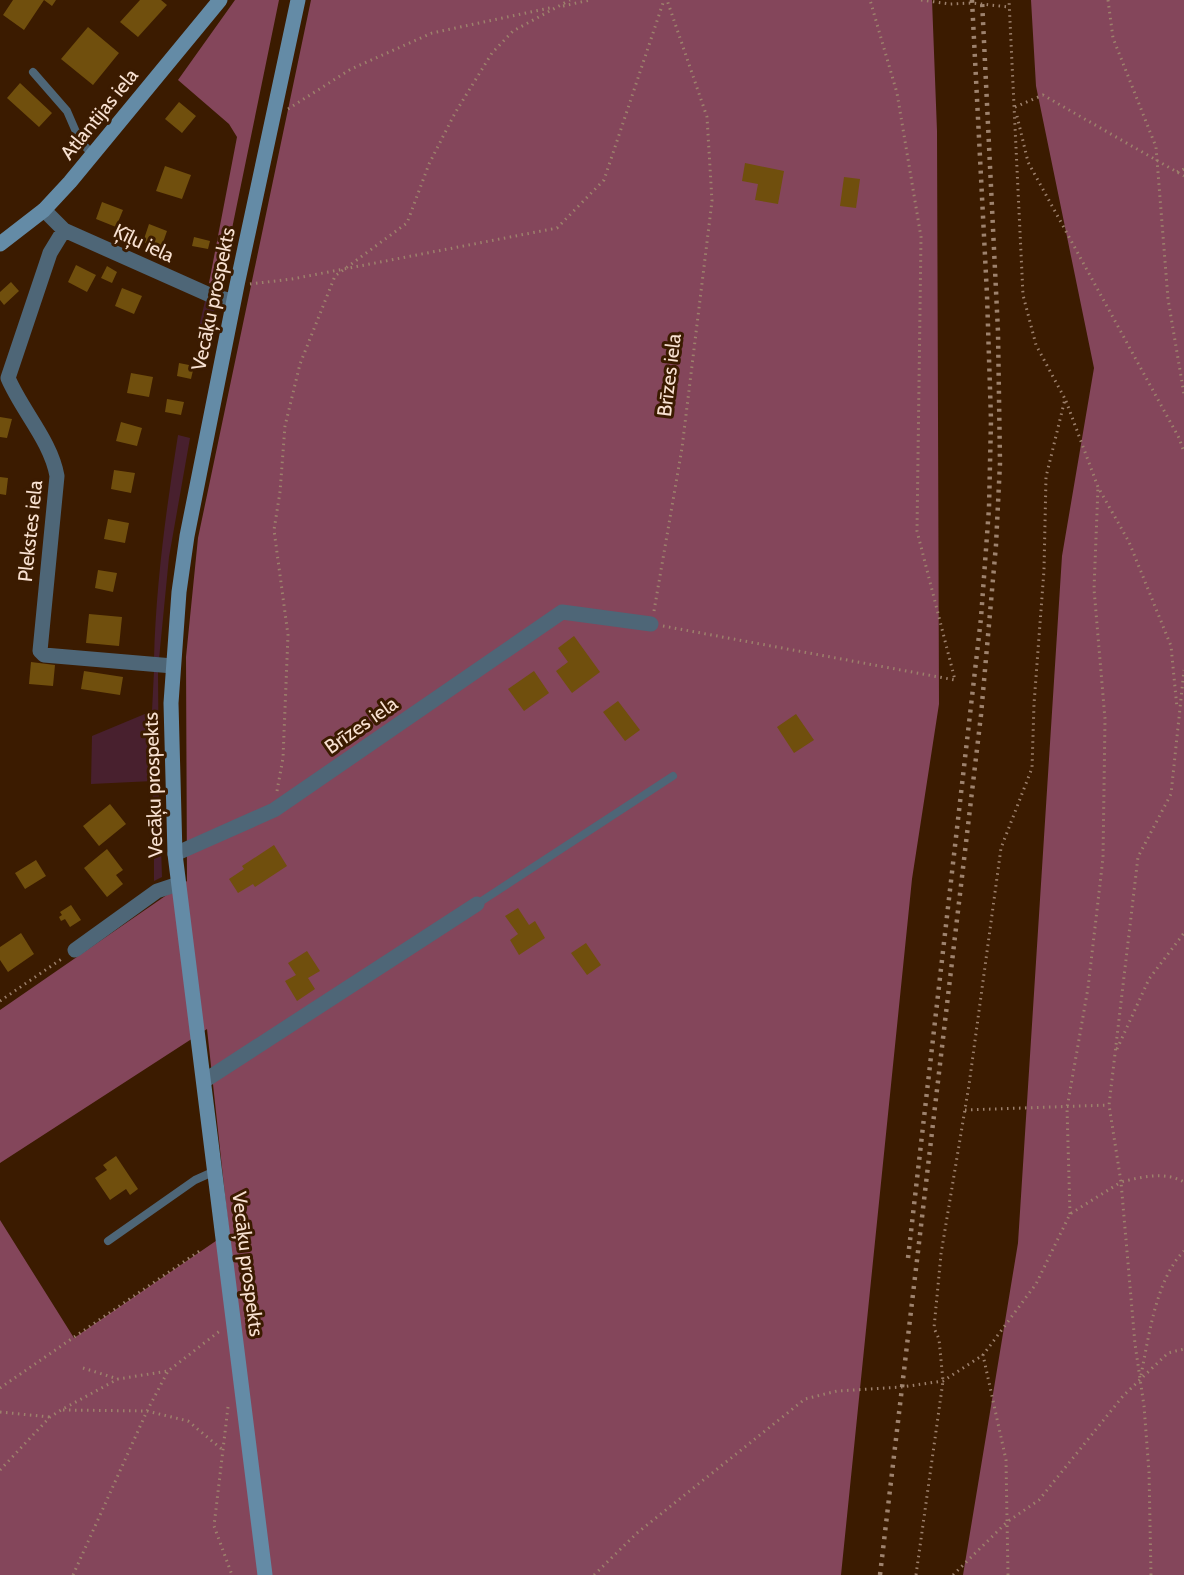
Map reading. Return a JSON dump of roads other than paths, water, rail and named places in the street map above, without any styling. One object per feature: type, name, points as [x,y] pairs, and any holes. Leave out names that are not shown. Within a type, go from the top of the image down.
[{"type":"main road","name":"Atlantijas iela","points":[[0,244],[44,210],[94,155],[220,0]]},
{"type":"main road","name":"Vecāķu prospekts","points":[[265,1575],[178,884],[175,854],[171,703],[179,592],[187,536],[233,301],[274,118],[297,0]]},
{"type":"street","name":"Ķīļu iela","points":[[44,210],[64,230],[170,278],[213,296],[233,301]]},
{"type":"street","name":"Plekstes iela","points":[[64,230],[50,253],[4,379],[55,461],[57,476],[40,651],[44,656],[173,666]]},
{"type":"street","name":"Brīzes iela","points":[[175,854],[274,810],[562,612],[651,624]]},
{"type":"street","points":[[75,950],[157,891],[178,884]]},
{"type":"street","points":[[204,1081],[477,904]]},
{"type":"lane","points":[[33,72],[67,111],[80,141],[94,155]]},
{"type":"lane","points":[[477,904],[673,776]]},
{"type":"lane","points":[[108,1241],[195,1180],[215,1171]]},
{"type":"railway","points":[[908,1258],[981,618],[989,508],[991,420],[987,295],[972,0]]},
{"type":"railway","points":[[880,1575],[981,715],[996,545],[1000,463],[998,332],[982,0]]}]
